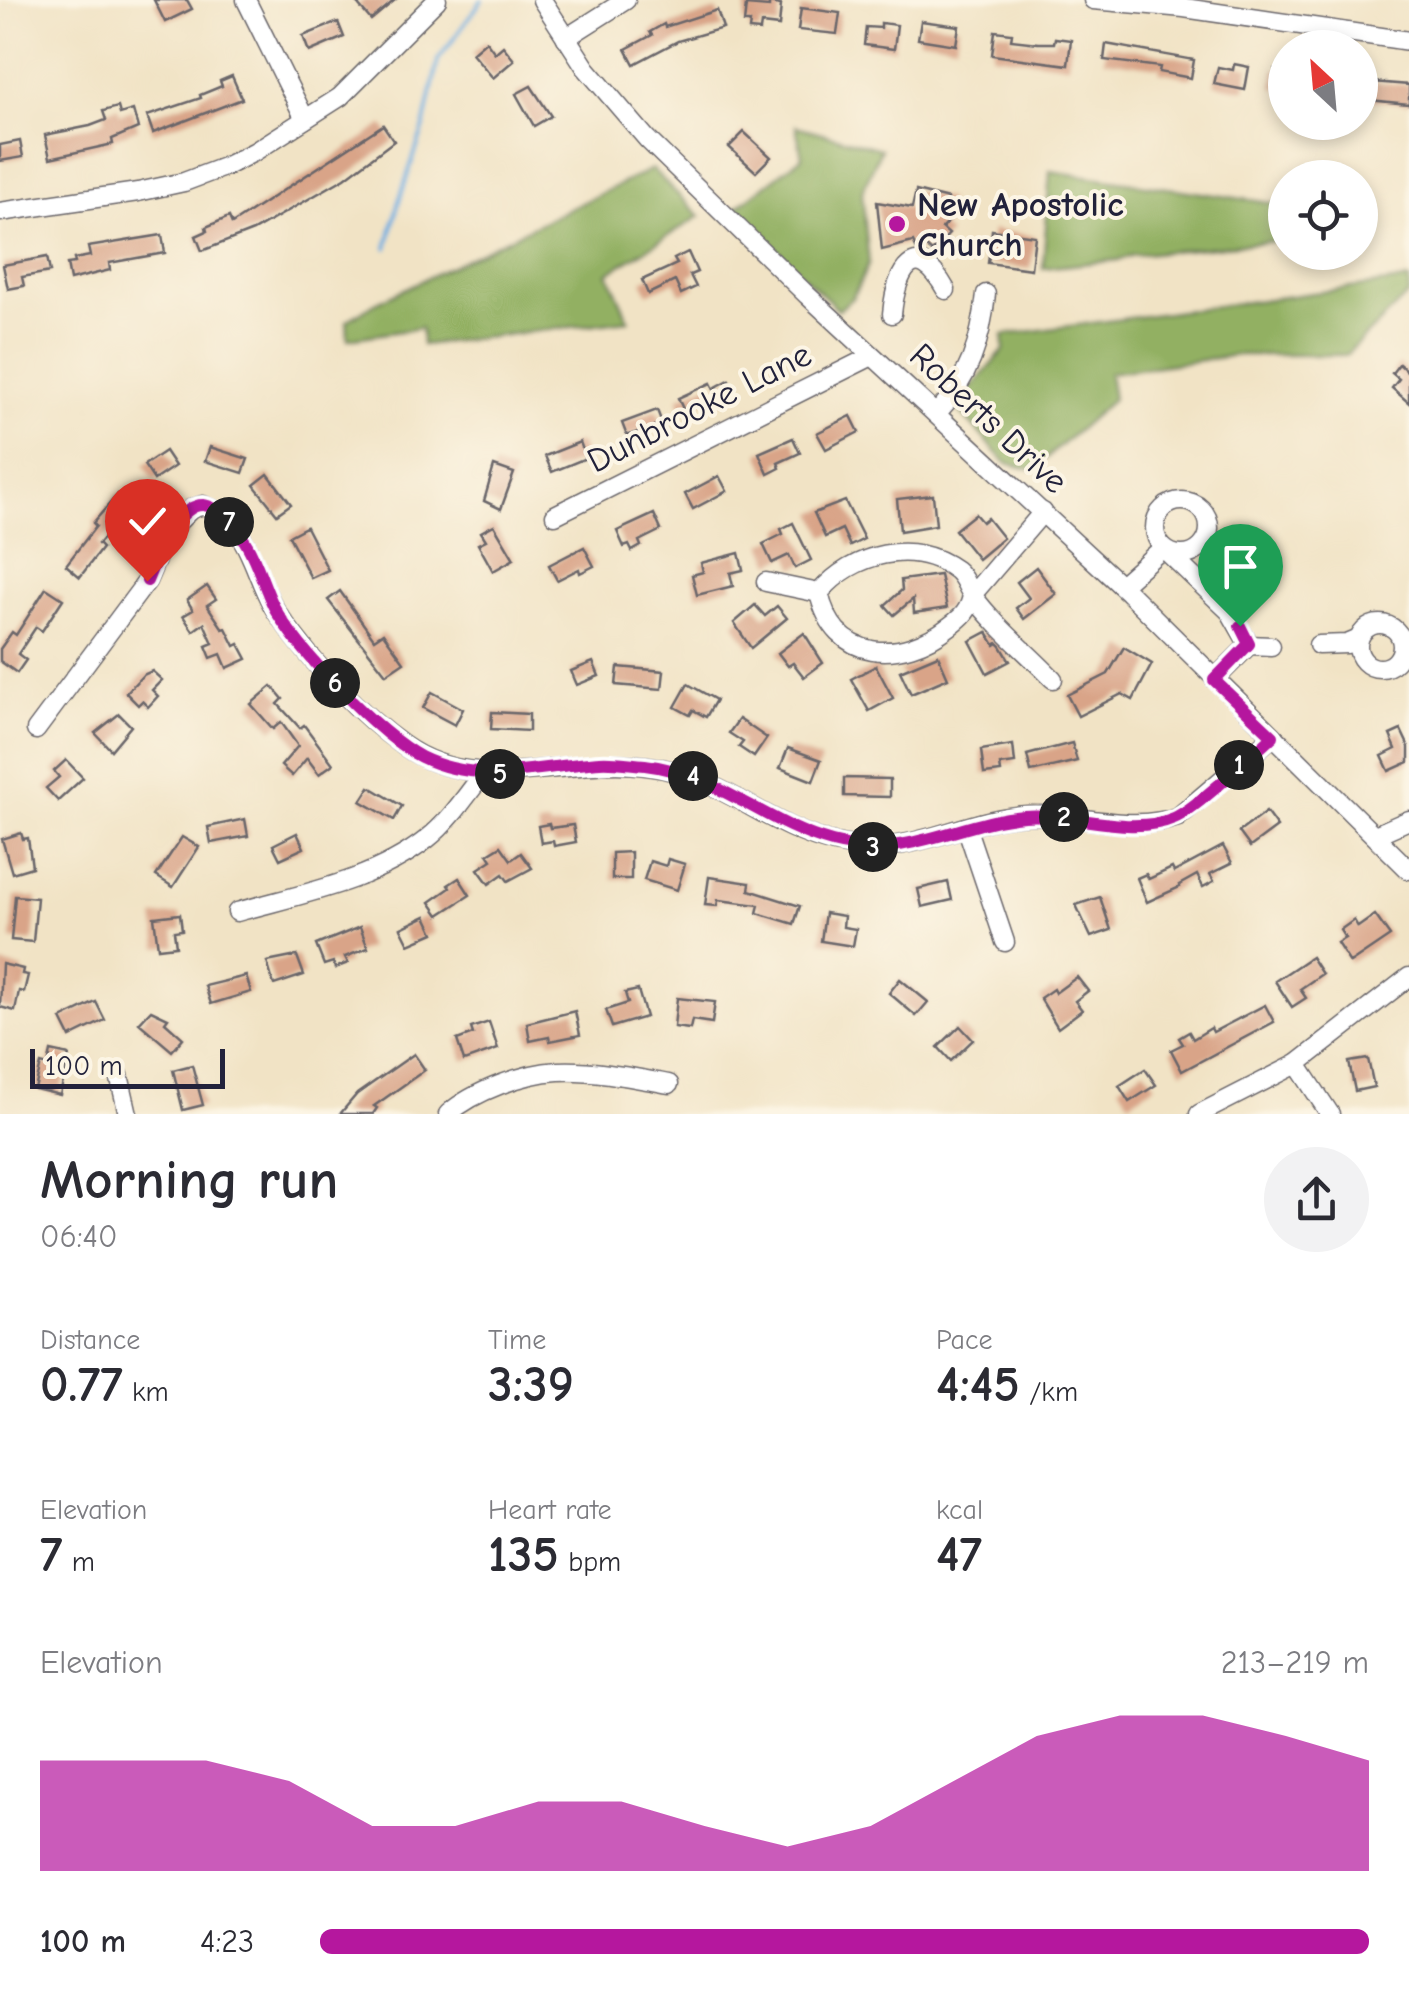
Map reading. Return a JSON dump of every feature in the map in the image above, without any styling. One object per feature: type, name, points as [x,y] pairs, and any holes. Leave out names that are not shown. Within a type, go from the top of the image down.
[{"type":"street","points":[[246,0],[305,119]]},
{"type":"street","points":[[0,212],[120,196],[184,182],[254,152],[340,97],[437,0]]},
{"type":"street","name":"Roberts Drive","points":[[542,0],[586,68],[647,139],[872,356],[1043,512],[1409,870]]},
{"type":"street","points":[[566,38],[626,0]]},
{"type":"street","points":[[1093,0],[1185,4],[1409,41]]},
{"type":"street","points":[[892,314],[895,284],[910,265],[930,268],[946,290]]},
{"type":"street","points":[[936,414],[963,382],[986,294]]},
{"type":"street","name":"Dunbrooke Lane","points":[[555,515],[872,356]]},
{"type":"street","points":[[36,730],[147,581],[160,548],[177,523],[191,509],[203,505],[229,522],[247,543],[276,611],[322,670],[372,722],[423,758],[482,774],[602,762],[650,766],[693,776],[725,790],[796,830],[834,843],[886,847],[1027,816],[1084,818],[1115,824],[1161,822],[1178,817],[1273,736]]},
{"type":"street","points":[[819,593],[833,628],[861,648],[883,653],[938,635],[962,616],[972,595],[1043,512]]},
{"type":"street","points":[[1120,586],[1163,548],[1230,612],[1249,644]]},
{"type":"street","points":[[819,593],[832,579],[879,555],[906,551],[938,559],[961,574],[972,595],[1053,679]]},
{"type":"street","points":[[766,582],[819,593]]},
{"type":"street","points":[[1318,645],[1347,644],[1367,628],[1381,623],[1406,639],[1396,661],[1383,668],[1363,660],[1358,639]]},
{"type":"street","points":[[1249,644],[1271,646]]},
{"type":"street","points":[[1214,680],[1249,644]]},
{"type":"street","points":[[237,912],[372,870],[426,840],[482,774]]},
{"type":"street","points":[[1375,836],[1409,820]]},
{"type":"street","points":[[967,830],[1005,942]]},
{"type":"street","points":[[1200,1114],[1297,1064],[1409,977]]},
{"type":"street","points":[[1297,1064],[1330,1114]]},
{"type":"street","points":[[448,1114],[487,1092],[528,1077],[560,1071],[668,1084]]},
{"type":"street","points":[[118,1075],[128,1114]]},
{"type":"green space","points":[[796,126],[881,149],[862,192],[869,263],[853,297],[839,310],[733,210],[802,157]]},
{"type":"green space","points":[[652,169],[700,216],[608,273],[629,320],[422,345],[421,328],[348,339],[347,321],[375,303]]},
{"type":"green space","points":[[1050,171],[1268,203],[1268,242],[1043,268]]},
{"type":"green space","points":[[1409,280],[1409,294],[1346,355],[1238,355],[1109,373],[1113,399],[1033,470],[1006,463],[955,406],[1004,350],[1003,335]]},
{"type":"building","points":[[154,0],[187,0],[192,9],[165,22]]},
{"type":"building","points":[[364,0],[395,0],[371,20],[358,5]]},
{"type":"building","points":[[769,3],[781,5],[779,26],[761,24],[760,31],[749,30],[750,23],[744,23],[746,5],[769,7]]},
{"type":"building","points":[[801,8],[840,13],[837,34],[798,30]]},
{"type":"building","points":[[717,10],[723,28],[678,41],[634,64],[626,49],[652,35],[650,32],[664,24],[665,27]]},
{"type":"building","points":[[921,21],[959,26],[956,45],[918,39]]},
{"type":"building","points":[[338,22],[344,37],[309,52],[303,36]]},
{"type":"building","points":[[881,23],[897,25],[894,49],[864,45],[866,27],[881,28]]},
{"type":"building","points":[[995,31],[1012,33],[1011,40],[1071,40],[1068,65],[992,55]]},
{"type":"building","points":[[486,41],[495,53],[503,46],[514,60],[493,78],[472,53]]},
{"type":"building","points":[[1106,44],[1194,60],[1191,78],[1159,72],[1160,67],[1104,60]]},
{"type":"building","points":[[1234,64],[1249,67],[1245,90],[1214,84],[1218,67],[1233,70]]},
{"type":"building","points":[[232,76],[242,99],[153,133],[147,116],[201,98],[200,95],[222,86],[220,81]]},
{"type":"building","points":[[1378,82],[1409,85],[1409,104],[1378,101]]},
{"type":"building","points":[[531,86],[551,116],[534,126],[516,94]]},
{"type":"building","points":[[118,107],[120,114],[133,110],[138,128],[112,139],[113,144],[50,158],[45,135],[106,120],[103,111]]},
{"type":"building","points":[[383,125],[394,141],[345,178],[253,231],[202,251],[196,236],[207,231],[206,227],[229,217],[232,224]]},
{"type":"building","points":[[744,132],[771,157],[756,172],[729,147]]},
{"type":"building","points":[[20,141],[23,157],[0,161],[0,145]]},
{"type":"building","name":"New Apostolic Church","points":[[916,191],[948,199],[944,216],[951,219],[942,228],[949,234],[932,252],[925,246],[917,250],[913,242],[882,250],[877,202],[912,208]]},
{"type":"building","points":[[992,230],[1035,236],[1031,269],[988,263]]},
{"type":"building","points":[[162,235],[165,253],[109,263],[110,270],[70,280],[67,264],[90,256],[88,247]]},
{"type":"building","points":[[688,252],[697,272],[690,275],[696,287],[681,294],[675,281],[648,294],[642,280],[677,264],[674,259]]},
{"type":"building","points":[[47,257],[50,272],[22,277],[24,286],[8,289],[3,265]]},
{"type":"building","points":[[1399,364],[1407,371],[1409,368],[1409,403],[1392,388],[1399,379],[1392,373]]},
{"type":"building","points":[[729,380],[736,396],[723,403],[716,387]]},
{"type":"building","points":[[711,383],[717,395],[684,411],[678,398]]},
{"type":"building","points":[[657,410],[662,423],[627,436],[622,423]]},
{"type":"building","points":[[851,416],[859,432],[826,449],[817,433]]},
{"type":"building","points":[[793,438],[800,453],[778,463],[780,468],[768,474],[759,453]]},
{"type":"building","points":[[580,442],[586,458],[552,472],[545,456]]},
{"type":"building","points":[[210,447],[248,459],[243,473],[205,461]]},
{"type":"building","points":[[165,451],[175,466],[154,480],[144,465]]},
{"type":"building","points":[[494,466],[514,473],[501,509],[484,501]]},
{"type":"building","points":[[268,474],[291,504],[277,514],[254,485]]},
{"type":"building","points":[[719,476],[727,491],[693,509],[685,494]]},
{"type":"building","points":[[118,494],[132,506],[98,544],[102,548],[80,577],[66,565],[96,526],[93,523]]},
{"type":"building","points":[[933,495],[936,525],[900,531],[897,499]]},
{"type":"building","points":[[845,501],[864,539],[850,546],[842,529],[825,537],[814,513]]},
{"type":"building","points":[[654,514],[661,530],[639,541],[641,546],[632,551],[629,545],[624,547],[617,531]]},
{"type":"building","points":[[975,514],[982,522],[987,518],[1003,538],[978,559],[955,530]]},
{"type":"building","points":[[793,523],[811,560],[795,568],[789,555],[772,563],[763,544],[783,534],[781,529]]},
{"type":"building","points":[[494,525],[514,559],[493,571],[478,544],[486,540],[481,532]]},
{"type":"building","points":[[306,527],[328,570],[311,578],[289,536]]},
{"type":"building","points":[[584,547],[594,566],[557,580],[549,565]]},
{"type":"building","points":[[739,553],[743,570],[730,573],[733,586],[697,595],[692,575],[703,572],[701,563]]},
{"type":"building","points":[[1036,567],[1056,594],[1024,619],[1016,608],[1029,598],[1017,582]]},
{"type":"building","points":[[940,575],[947,608],[914,613],[913,599],[894,615],[885,605],[902,590],[901,580]]},
{"type":"building","points":[[207,586],[216,599],[207,605],[247,659],[227,668],[221,654],[211,658],[206,646],[213,643],[204,623],[193,631],[183,616],[193,610],[187,600]]},
{"type":"building","points":[[46,588],[63,599],[42,631],[36,627],[18,654],[26,660],[17,673],[0,661],[0,649],[12,632],[16,635]]},
{"type":"building","points":[[340,591],[374,639],[383,633],[404,662],[386,674],[328,600]]},
{"type":"building","points":[[755,605],[765,616],[777,606],[787,618],[751,648],[734,623]]},
{"type":"building","points":[[987,632],[1010,661],[987,673],[970,641]]},
{"type":"building","points":[[804,633],[823,663],[804,677],[778,653]]},
{"type":"building","points":[[1124,647],[1152,664],[1133,700],[1122,694],[1078,716],[1067,695],[1108,674]]},
{"type":"building","points":[[938,655],[948,678],[911,694],[900,671]]},
{"type":"building","points":[[593,662],[599,676],[577,685],[571,671]]},
{"type":"building","points":[[876,666],[893,698],[869,711],[851,679]]},
{"type":"building","points":[[618,667],[664,671],[662,689],[616,685]]},
{"type":"building","points":[[152,671],[162,680],[152,690],[158,696],[148,707],[142,701],[138,705],[126,693]]},
{"type":"building","points":[[688,684],[716,700],[706,717],[693,710],[690,715],[675,707]]},
{"type":"building","points":[[272,686],[283,699],[278,704],[300,728],[304,725],[333,764],[319,774],[307,758],[292,776],[281,766],[298,746],[281,722],[273,729],[251,704]]},
{"type":"building","points":[[432,692],[463,709],[455,725],[423,708]]},
{"type":"building","points":[[492,712],[529,714],[529,731],[491,729]]},
{"type":"building","points":[[119,714],[131,726],[111,750],[95,733]]},
{"type":"building","points":[[739,719],[767,738],[754,757],[739,747],[743,742],[729,733]]},
{"type":"building","points":[[1401,730],[1409,747],[1409,762],[1389,771],[1382,756],[1396,749],[1390,735]]},
{"type":"building","points":[[1072,743],[1077,761],[1031,772],[1027,755]]},
{"type":"building","points":[[1013,745],[1015,763],[1000,765],[1001,772],[984,774],[981,750]]},
{"type":"building","points":[[788,748],[821,760],[813,781],[780,768]]},
{"type":"building","points":[[66,760],[83,778],[58,801],[46,788],[59,777],[54,771]]},
{"type":"building","points":[[844,778],[890,779],[890,797],[844,796]]},
{"type":"building","points":[[370,787],[402,806],[394,820],[361,801]]},
{"type":"building","points":[[1266,812],[1277,827],[1250,847],[1239,832]]},
{"type":"building","points":[[245,819],[248,836],[211,843],[208,827]]},
{"type":"building","points":[[549,824],[550,828],[573,825],[576,842],[554,846],[553,841],[541,843],[538,826]]},
{"type":"building","points":[[21,833],[23,839],[28,838],[32,867],[12,873],[2,839]]},
{"type":"building","points":[[297,833],[304,848],[280,859],[273,845]]},
{"type":"building","points":[[182,837],[199,847],[173,887],[156,876]]},
{"type":"building","points":[[501,846],[511,860],[521,853],[532,868],[508,881],[503,874],[489,884],[478,869],[492,860],[488,854]]},
{"type":"building","points":[[1223,846],[1232,863],[1210,874],[1214,881],[1203,887],[1197,875],[1147,902],[1137,878],[1146,874],[1149,879],[1172,868],[1174,872]]},
{"type":"building","points":[[631,852],[631,879],[612,879],[612,853]]},
{"type":"building","points":[[668,859],[685,864],[677,890],[644,880],[650,861],[666,866]]},
{"type":"building","points":[[709,877],[750,883],[749,890],[800,906],[794,924],[757,913],[759,905],[718,900],[717,906],[705,905]]},
{"type":"building","points":[[459,878],[470,895],[439,915],[430,902]]},
{"type":"building","points":[[948,882],[952,900],[922,907],[918,889]]},
{"type":"building","points":[[15,896],[37,898],[33,942],[11,940]]},
{"type":"building","points":[[1100,897],[1111,930],[1091,937],[1076,905]]},
{"type":"building","points":[[825,913],[844,916],[843,927],[856,929],[853,946],[821,941]]},
{"type":"building","points":[[180,914],[182,930],[174,931],[176,946],[158,948],[154,917]]},
{"type":"building","points":[[1375,915],[1390,936],[1350,963],[1337,943],[1345,938],[1340,930],[1354,920],[1358,927]]},
{"type":"building","points":[[426,916],[434,933],[409,944],[401,928]]},
{"type":"building","points":[[360,927],[368,948],[345,957],[348,963],[335,968],[333,962],[324,965],[316,945]]},
{"type":"building","points":[[297,956],[304,975],[274,985],[267,962]]},
{"type":"building","points":[[1311,957],[1322,974],[1300,989],[1306,998],[1292,1007],[1275,981]]},
{"type":"building","points":[[2,964],[23,969],[22,974],[28,975],[24,992],[19,991],[15,1011],[0,1007]]},
{"type":"building","points":[[246,976],[251,992],[211,1004],[205,986]]},
{"type":"building","points":[[1077,977],[1088,991],[1075,1001],[1082,1010],[1058,1028],[1040,998],[1053,989],[1055,993]]},
{"type":"building","points":[[900,979],[928,1002],[916,1016],[889,993]]},
{"type":"building","points":[[638,990],[646,1017],[612,1027],[606,1010],[628,1003],[625,993]]},
{"type":"building","points":[[677,998],[715,1002],[712,1023],[692,1020],[690,1029],[674,1027]]},
{"type":"building","points":[[96,1002],[105,1020],[70,1037],[61,1019]]},
{"type":"building","points":[[1265,1005],[1274,1022],[1182,1071],[1171,1050],[1183,1044],[1179,1038],[1189,1032],[1193,1039],[1211,1028],[1213,1032]]},
{"type":"building","points":[[151,1010],[168,1018],[165,1022],[183,1038],[172,1051],[139,1023]]},
{"type":"building","points":[[575,1011],[580,1035],[530,1041],[527,1023]]},
{"type":"building","points":[[489,1022],[498,1049],[464,1061],[457,1040],[473,1034],[471,1028]]},
{"type":"building","points":[[960,1026],[973,1040],[951,1061],[938,1047]]},
{"type":"building","points":[[51,1051],[69,1055],[60,1095],[35,1089],[41,1064],[48,1066]]},
{"type":"building","points":[[414,1054],[425,1070],[374,1106],[377,1108],[373,1114],[340,1114],[357,1094]]},
{"type":"building","points":[[1368,1059],[1374,1087],[1355,1091],[1349,1062]]},
{"type":"building","points":[[192,1065],[203,1105],[183,1110],[173,1070]]},
{"type":"building","points":[[1145,1069],[1156,1085],[1129,1102],[1119,1086]]},
{"type":"waterway","points":[[387,248],[425,124],[438,60],[482,0]]},
{"type":"place","name":"New Apostolic Church","points":[[897,224]]},
{"type":"route","points":[[147,581],[160,548],[177,523],[191,509],[203,505],[213,508],[247,543],[276,611],[322,670],[372,722],[423,758],[482,774],[602,762],[650,766],[693,776],[725,790],[796,830],[834,843],[858,846],[886,847],[935,839],[996,820],[1027,816],[1084,818],[1115,824],[1144,824],[1178,817],[1273,736],[1214,680],[1249,644],[1240,626]]}]
